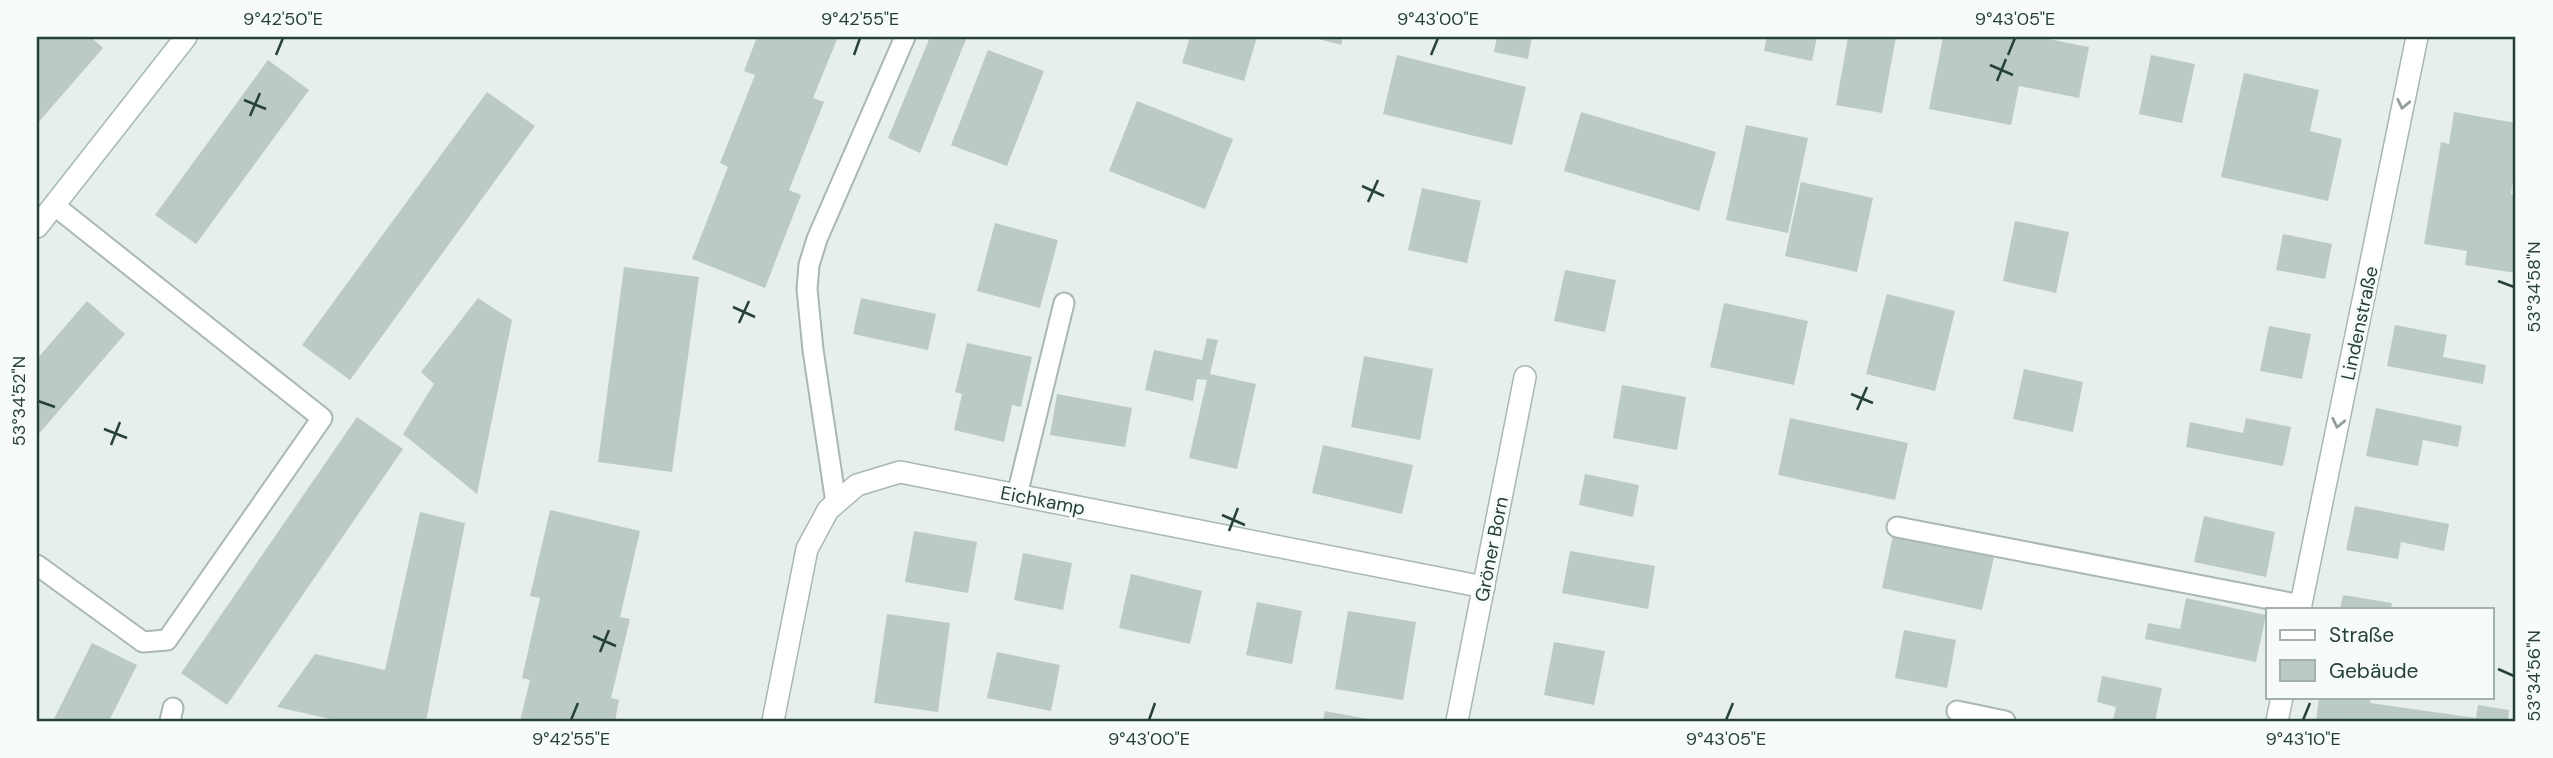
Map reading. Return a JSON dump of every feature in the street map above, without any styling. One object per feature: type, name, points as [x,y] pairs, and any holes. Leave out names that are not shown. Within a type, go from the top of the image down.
[{"type":"street","points":[[37,228],[186,37]]},
{"type":"street","name":"Lindenstraße","points":[[2301,607],[2417,37]]},
{"type":"street","name":"Gröner Born","points":[[1457,721],[1525,377]]},
{"type":"street","name":"Eichkamp","points":[[773,721],[807,550],[828,510],[857,485],[900,472],[1484,587]]},
{"type":"street","points":[[2277,721],[2282,698]]},
{"type":"lane","points":[[836,503],[813,350],[807,289],[809,265],[817,239],[905,37]]},
{"type":"lane","points":[[37,565],[143,642],[167,640],[322,418],[55,206]]},
{"type":"lane","points":[[1017,495],[1064,303]]},
{"type":"lane","points":[[1896,527],[2301,607]]},
{"type":"lane","points":[[1957,711],[2005,721]]},
{"type":"building","points":[[37,37],[91,37],[103,48],[37,124]]},
{"type":"building","points":[[757,37],[838,37],[813,98],[824,102],[789,190],[801,195],[765,288],[692,259],[728,167],[720,163],[755,75],[744,71]]},
{"type":"building","points":[[930,37],[967,37],[920,153],[888,138]]},
{"type":"building","points":[[1190,37],[1257,37],[1244,81],[1182,63]]},
{"type":"building","points":[[1311,37],[1343,37],[1341,45]]},
{"type":"building","points":[[1497,37],[1532,37],[1528,59],[1494,52]]},
{"type":"building","points":[[1767,37],[1817,37],[1812,61],[1764,51]]},
{"type":"building","points":[[1848,37],[1896,37],[1882,113],[1836,105]]},
{"type":"building","points":[[1943,37],[2038,37],[2089,47],[2079,98],[2019,86],[2011,125],[1929,109]]},
{"type":"building","points":[[988,50],[1044,71],[1007,166],[951,145]]},
{"type":"building","points":[[1397,55],[1526,87],[1512,145],[1383,114]]},
{"type":"building","points":[[2151,55],[2195,64],[2182,123],[2139,114]]},
{"type":"building","points":[[268,60],[309,90],[196,244],[155,215]]},
{"type":"building","points":[[2244,73],[2319,90],[2310,131],[2342,139],[2328,201],[2221,177]]},
{"type":"building","points":[[487,92],[535,126],[350,380],[302,345]]},
{"type":"building","points":[[1137,101],[1233,139],[1205,209],[1109,171]]},
{"type":"building","points":[[1581,112],[1716,152],[1699,211],[1564,171]]},
{"type":"building","points":[[2454,112],[2516,123],[2516,160],[2511,194],[2516,195],[2516,273],[2465,265],[2467,251],[2424,244],[2441,142],[2449,144]]},
{"type":"building","points":[[1746,125],[1808,138],[1788,233],[1726,220]]},
{"type":"building","points":[[1801,182],[1873,198],[1857,272],[1785,256]]},
{"type":"building","points":[[1422,188],[1481,201],[1467,263],[1408,250]]},
{"type":"building","points":[[2015,221],[2069,232],[2056,293],[2003,281]]},
{"type":"building","points":[[995,223],[1058,240],[1040,308],[977,291]]},
{"type":"building","points":[[2283,234],[2332,244],[2325,279],[2276,270]]},
{"type":"building","points":[[624,267],[699,277],[672,472],[598,462]]},
{"type":"building","points":[[1565,270],[1616,280],[1605,332],[1554,321]]},
{"type":"building","points":[[1887,294],[1955,311],[1935,391],[1866,374]]},
{"type":"building","points":[[478,298],[512,320],[477,494],[403,434],[434,384],[421,372]]},
{"type":"building","points":[[861,298],[936,314],[928,350],[853,334]]},
{"type":"building","points":[[87,301],[125,334],[37,436],[37,359]]},
{"type":"building","points":[[1724,303],[1808,321],[1794,385],[1710,367]]},
{"type":"building","points":[[2395,325],[2447,335],[2443,357],[2486,365],[2483,384],[2387,366]]},
{"type":"building","points":[[2269,326],[2311,334],[2302,379],[2260,371]]},
{"type":"building","points":[[1207,338],[1218,340],[1210,374],[1256,384],[1237,469],[1189,458],[1207,380],[1197,379],[1193,401],[1145,390],[1154,350],[1202,360]]},
{"type":"building","points":[[967,343],[1032,357],[1021,407],[1012,405],[1004,442],[954,430],[962,394],[955,392]]},
{"type":"building","points":[[1364,356],[1433,369],[1420,440],[1351,427]]},
{"type":"building","points":[[2024,369],[2083,382],[2073,432],[2013,419]]},
{"type":"building","points":[[1622,385],[1686,397],[1677,450],[1613,438]]},
{"type":"building","points":[[1057,394],[1132,408],[1125,447],[1050,435]]},
{"type":"building","points":[[2376,408],[2462,426],[2458,447],[2423,440],[2418,466],[2366,456]]},
{"type":"building","points":[[357,417],[403,449],[227,705],[181,673]]},
{"type":"building","points":[[1790,418],[1908,443],[1895,500],[1778,475]]},
{"type":"building","points":[[2246,418],[2291,427],[2283,466],[2186,447],[2190,422],[2243,433]]},
{"type":"building","points":[[1323,445],[1413,465],[1402,514],[1312,493]]},
{"type":"building","points":[[1585,474],[1639,485],[1633,517],[1579,505]]},
{"type":"building","points":[[2355,506],[2449,524],[2444,551],[2401,542],[2398,559],[2346,550]]},
{"type":"building","points":[[550,510],[640,531],[620,617],[630,619],[611,698],[619,700],[615,721],[520,721],[530,680],[522,678],[540,598],[530,596]]},
{"type":"building","points":[[420,512],[465,523],[426,721],[339,721],[277,707],[315,654],[385,670]]},
{"type":"building","points":[[2204,516],[2275,532],[2266,577],[2194,562]]},
{"type":"building","points":[[914,531],[977,542],[968,593],[905,582]]},
{"type":"building","points":[[1893,535],[1994,557],[1982,610],[1882,588]]},
{"type":"building","points":[[1570,551],[1655,566],[1648,609],[1562,593]]},
{"type":"building","points":[[1023,553],[1072,563],[1063,610],[1014,600]]},
{"type":"building","points":[[1131,574],[1202,591],[1190,644],[1119,628]]},
{"type":"building","points":[[2343,595],[2392,603],[2391,608],[2340,608]]},
{"type":"building","points":[[2186,598],[2266,615],[2256,662],[2145,639],[2148,623],[2180,629]]},
{"type":"building","points":[[1257,602],[1302,611],[1292,664],[1246,655]]},
{"type":"building","points":[[1348,611],[1416,622],[1403,700],[1335,689]]},
{"type":"building","points":[[887,614],[950,623],[938,712],[874,703]]},
{"type":"building","points":[[1904,630],[1956,640],[1947,688],[1895,678]]},
{"type":"building","points":[[1554,642],[1605,651],[1594,705],[1544,695]]},
{"type":"building","points":[[92,643],[137,665],[109,721],[53,721]]},
{"type":"building","points":[[997,652],[1060,665],[1051,711],[987,698]]},
{"type":"building","points":[[2102,676],[2162,688],[2155,721],[2113,721],[2116,707],[2097,702]]},
{"type":"building","points":[[2319,698],[2371,698],[2370,703],[2476,718],[2478,705],[2509,710],[2508,721],[2316,721]]},
{"type":"building","points":[[1325,711],[1373,720],[1373,721],[1323,721]]}]
